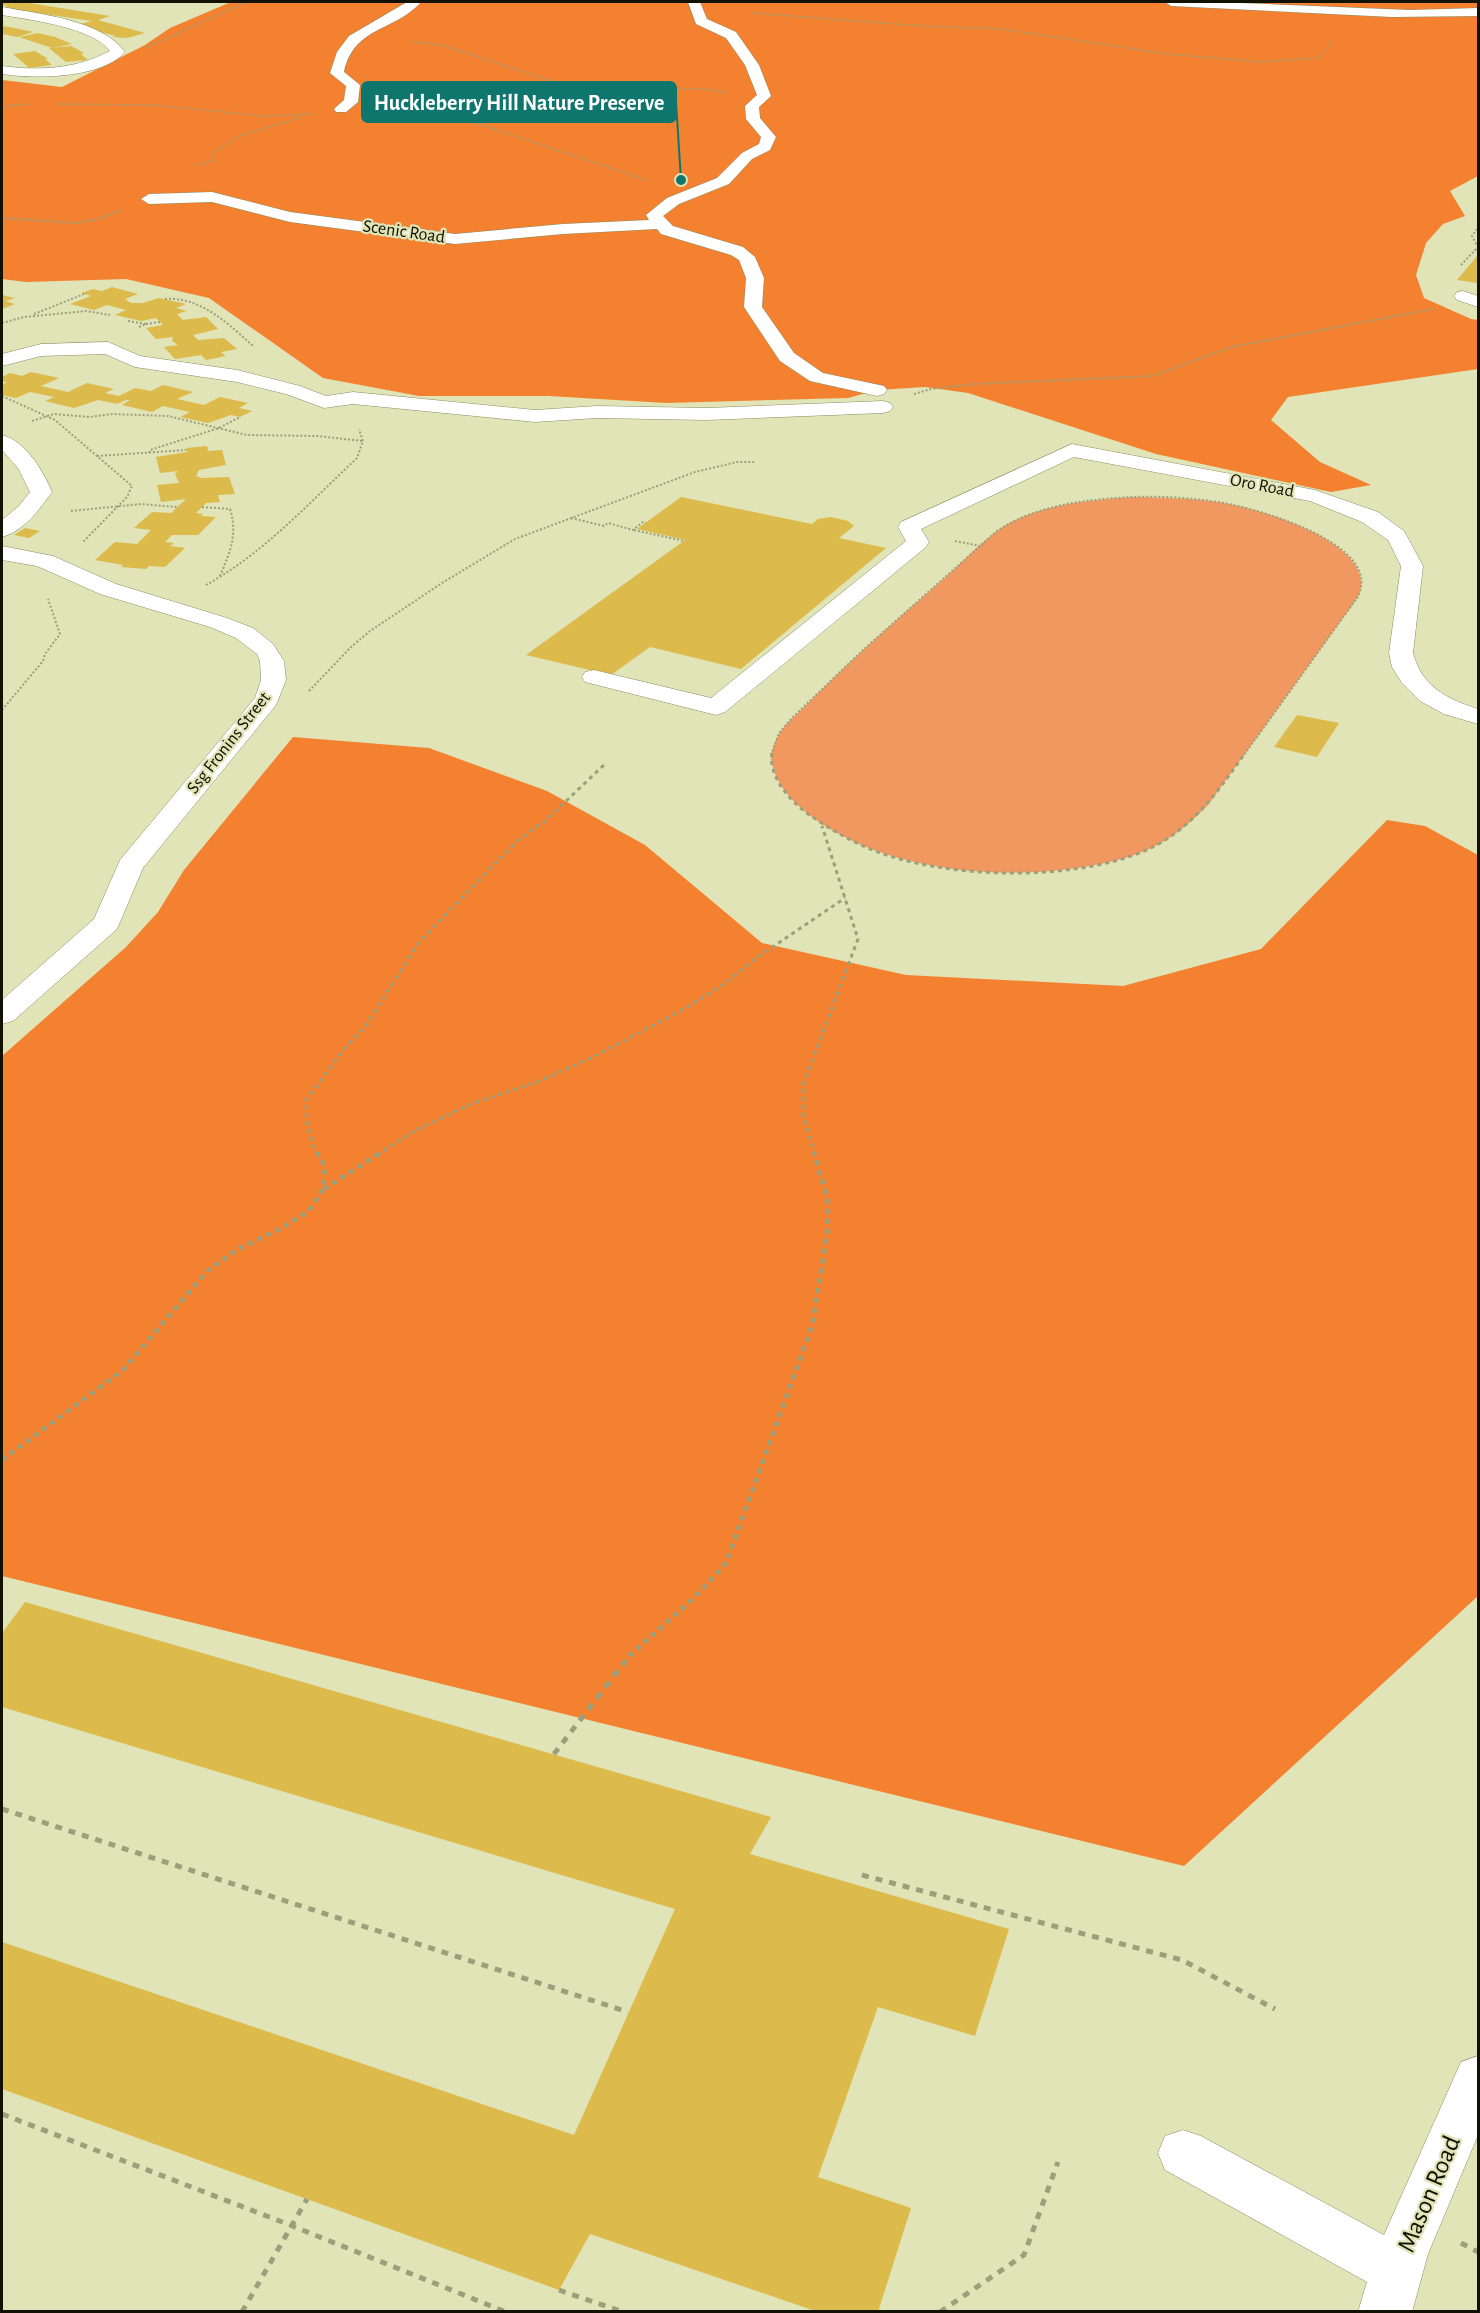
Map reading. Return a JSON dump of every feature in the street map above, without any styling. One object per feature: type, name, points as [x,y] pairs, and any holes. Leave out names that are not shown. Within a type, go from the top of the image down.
[{"type":"street","points":[[342,109],[351,102],[353,85],[337,73],[339,56],[361,33],[387,21],[415,2]]},
{"type":"street","points":[[1171,2],[1272,9],[1440,15],[1479,12]]},
{"type":"street","points":[[2,360],[47,350],[108,348],[135,361],[167,368],[237,376],[293,390],[324,402],[353,398],[535,416],[597,412],[707,414],[880,398],[817,377],[787,357],[753,307],[755,278],[746,257],[737,251],[668,230],[654,215],[673,201],[723,181],[747,156],[765,147],[769,137],[753,119],[752,106],[764,96],[752,65],[731,35],[701,21],[695,4]]},
{"type":"street","points":[[2,11],[47,20],[95,34],[116,45],[118,52],[107,59],[82,67],[36,72],[2,70]]},
{"type":"street","name":"Scenic Road","points":[[149,200],[212,197],[290,217],[455,239],[563,229],[660,224]]},
{"type":"street","points":[[2,441],[10,446],[27,465],[41,492],[27,511],[2,530]]},
{"type":"street","name":"Oro Road","points":[[594,677],[717,707],[918,542],[909,528],[1072,450],[1291,491],[1336,503],[1370,517],[1384,526],[1405,550],[1412,566],[1401,653],[1408,678],[1424,693],[1445,705],[1479,717]]},
{"type":"street","name":"Ssg Fronins Street","points":[[2,553],[49,562],[75,576],[167,609],[234,629],[251,637],[264,647],[272,658],[275,671],[273,687],[267,700],[130,866],[107,922],[2,1015]]},
{"type":"street","name":"Mason Road","points":[[1391,2291],[1402,2254],[1479,2078]]},
{"type":"street","points":[[1183,2153],[1391,2291]]},
{"type":"path","points":[[695,4],[799,17],[1001,29],[1168,54],[1260,62],[1319,58],[1331,41],[1297,27],[1272,9]]},
{"type":"path","points":[[349,44],[408,42],[442,45],[571,87],[703,89]]},
{"type":"path","points":[[2,323],[36,313],[84,294]]},
{"type":"path","points":[[165,299],[172,297],[206,308],[253,346],[257,351],[256,361],[249,370],[237,376]]},
{"type":"path","points":[[910,396],[931,389],[973,384],[1153,376],[1232,347],[1433,309]]},
{"type":"path","points":[[146,324],[160,322]]},
{"type":"path","points":[[2,396],[55,420],[132,486],[127,497],[82,543],[49,562]]},
{"type":"path","points":[[30,421],[54,414],[90,417],[112,414],[168,416],[247,435],[317,436],[363,441]]},
{"type":"path","points":[[149,453],[150,450],[160,446],[219,428],[240,417]]},
{"type":"path","points":[[167,609],[230,572],[290,525],[357,458],[363,441],[361,431],[355,425]]},
{"type":"path","points":[[96,456],[186,450]]},
{"type":"path","points":[[267,700],[290,699],[305,694],[370,631],[515,539],[695,472],[737,462],[754,462]]},
{"type":"path","points":[[1134,497],[1182,499],[1234,505],[1279,518],[1334,544],[1356,567],[1360,592],[1208,805],[1186,828],[1147,850],[1116,861],[1080,868],[992,872],[945,868],[882,853],[848,840],[822,825],[794,802],[778,782],[771,757],[779,733],[854,657],[981,546],[1013,521],[1066,505],[1134,497]]},
{"type":"path","points":[[66,510],[147,504],[177,507]]},
{"type":"path","points":[[202,507],[230,509],[236,524],[236,538],[220,577]]},
{"type":"path","points":[[570,518],[604,526],[608,523],[684,541]]},
{"type":"path","points":[[633,530],[643,522],[645,523]]},
{"type":"path","points":[[950,540],[981,546]]},
{"type":"path","points":[[2,710],[43,661],[45,654],[60,634],[56,626],[55,612],[48,599],[40,594]]},
{"type":"path","points":[[323,1189],[325,1166],[313,1146],[307,1122],[306,1100],[344,1049],[365,1027],[419,942],[510,848],[545,821],[604,765]]},
{"type":"path","points":[[554,1754],[631,1654],[693,1599],[726,1563],[812,1326],[827,1235],[827,1196],[801,1102],[803,1085],[858,939],[822,825]]},
{"type":"path","points":[[2,1460],[123,1370],[207,1271],[238,1249],[278,1230],[309,1211],[323,1189],[414,1131],[471,1104],[537,1082],[595,1056],[686,1008],[727,982],[755,959],[845,898]]},
{"type":"path","points":[[2,1809],[628,2012]]},
{"type":"path","points":[[862,1875],[1182,1960],[1275,2009]]},
{"type":"path","points":[[2,2114],[290,2224],[506,2312]]},
{"type":"path","points":[[940,2312],[1024,2254],[1058,2162]]},
{"type":"path","points":[[242,2312],[290,2224],[307,2199]]},
{"type":"path","points":[[558,2290],[623,2312]]},
{"type":"shaded area","points":[[231,2],[1478,2],[1478,176],[1450,191],[1465,216],[1443,224],[1426,243],[1416,275],[1424,298],[1478,320],[1478,369],[1288,397],[1271,420],[1320,462],[1371,485],[1331,492],[1156,454],[968,393],[925,387],[877,390],[848,398],[666,403],[549,396],[419,396],[323,378],[209,298],[126,279],[26,282],[2,279],[2,80],[62,87],[145,45],[170,28]]},
{"type":"shaded area","points":[[1134,497],[1210,501],[1270,515],[1315,533],[1335,545],[1351,559],[1360,575],[1360,592],[1356,600],[1208,805],[1187,825],[1154,847],[1114,861],[1036,872],[994,872],[952,869],[911,861],[871,849],[835,832],[803,810],[792,799],[782,787],[772,766],[774,744],[781,731],[847,665],[980,545],[1006,525],[1029,514],[1088,501]]},
{"type":"shaded area","points":[[293,737],[429,748],[547,791],[645,845],[762,943],[906,975],[1123,986],[1261,949],[1387,820],[1425,826],[1478,855],[1478,1596],[1184,1866],[2,1576],[2,1056],[126,947],[158,912],[184,870]]},
{"type":"building","points":[[2,2],[23,2],[110,16],[98,20],[145,33],[127,38],[112,37],[116,36],[87,29],[80,24],[92,21],[3,8],[8,6],[2,5]]},
{"type":"building","points":[[2,26],[33,32],[17,37],[2,34]]},
{"type":"building","points":[[38,33],[72,44],[52,48],[19,37]]},
{"type":"building","points":[[71,46],[84,53],[81,54],[88,60],[66,62],[49,48]]},
{"type":"building","points":[[35,51],[48,59],[45,59],[52,65],[29,68],[13,54]]},
{"type":"building","points":[[1478,255],[1478,283],[1457,280]]},
{"type":"building","points":[[112,287],[138,294],[125,299],[131,303],[143,303],[159,298],[186,304],[176,308],[187,311],[177,314],[183,320],[206,317],[218,329],[193,335],[198,340],[224,338],[237,349],[221,352],[226,356],[206,360],[201,355],[175,359],[164,347],[178,345],[172,341],[173,337],[156,339],[146,328],[163,325],[156,318],[141,321],[115,315],[126,310],[107,305],[94,310],[70,304],[91,296],[81,293],[93,289],[102,291]]},
{"type":"building","points":[[2,295],[15,298],[5,301],[15,304],[2,309]]},
{"type":"building","points":[[31,372],[59,378],[41,386],[68,392],[87,383],[114,389],[105,393],[119,396],[135,388],[151,391],[163,385],[193,392],[177,399],[204,405],[220,397],[248,403],[239,408],[252,411],[240,417],[231,415],[208,423],[180,417],[190,412],[163,406],[152,412],[122,405],[130,400],[117,404],[98,400],[74,408],[45,401],[54,397],[30,392],[16,398],[2,395],[2,385],[7,382],[2,381],[2,377],[10,373],[22,376]]},
{"type":"building","points":[[207,446],[208,451],[222,450],[226,465],[199,470],[196,476],[201,478],[229,477],[235,494],[218,495],[220,502],[206,503],[196,513],[203,514],[201,516],[216,517],[198,535],[172,535],[165,542],[174,543],[170,546],[185,548],[165,567],[149,566],[146,569],[121,567],[123,565],[95,560],[115,542],[137,544],[151,530],[134,528],[152,512],[171,513],[186,499],[161,502],[157,485],[179,483],[175,474],[178,471],[160,473],[156,457],[187,452],[186,448]]},
{"type":"building","points":[[681,497],[812,524],[818,519],[831,517],[848,521],[854,526],[839,538],[886,548],[741,669],[650,647],[611,675],[526,655],[685,540],[637,529]]},
{"type":"building","points":[[25,528],[40,531],[29,538],[14,535]]},
{"type":"building","points":[[1297,715],[1339,723],[1317,757],[1274,747]]},
{"type":"building","points":[[25,1602],[771,1817],[750,1854],[1009,1929],[975,2036],[878,2007],[818,2177],[911,2208],[878,2312],[818,2312],[590,2234],[559,2290],[2,2089],[2,1942],[574,2135],[675,1909],[2,1707],[2,1633]]},
{"type":"place","name":"Huckleberry Hill Nature Preserve","points":[[681,180]]}]
